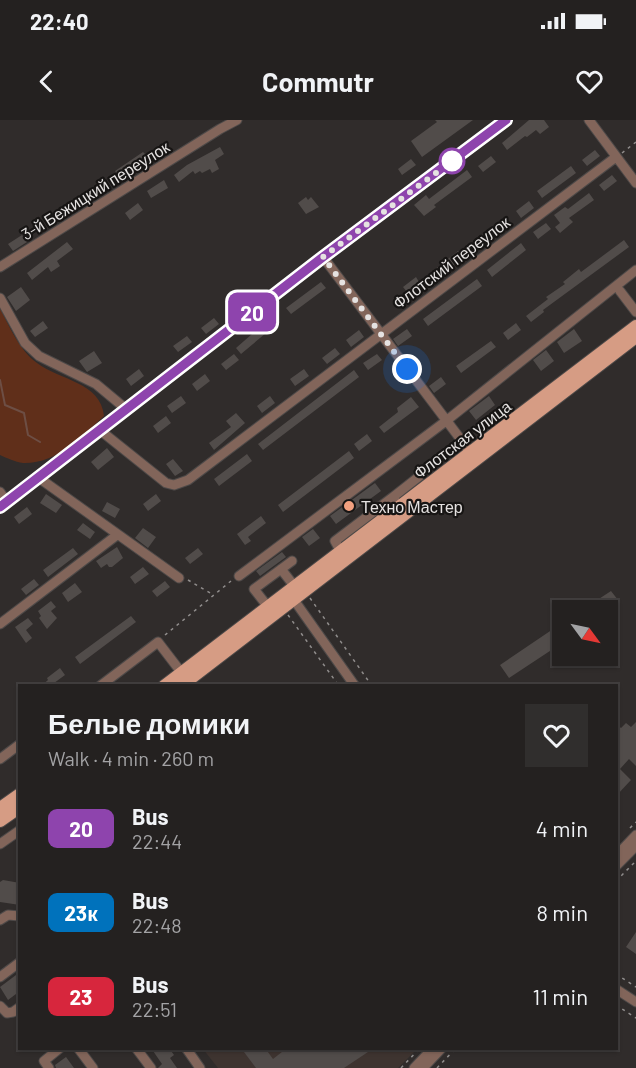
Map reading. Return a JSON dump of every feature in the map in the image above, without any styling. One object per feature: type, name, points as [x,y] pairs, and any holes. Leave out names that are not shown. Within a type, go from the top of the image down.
[{"type":"main road","name":"Флотская улица","points":[[184,684],[276,611],[397,502],[471,453],[636,326]]},
{"type":"main road","name":"Флотская улица","points":[[294,593],[636,337]]},
{"type":"main road","name":"Флотская улица","points":[[166,684],[181,672],[276,611]]},
{"type":"main road","points":[[0,821],[12,810]]},
{"type":"street","name":"3-й Бежицкий переулок","points":[[0,267],[237,120]]},
{"type":"street","points":[[0,492],[4,504],[323,257],[506,120]]},
{"type":"street","points":[[589,120],[636,183]]},
{"type":"street","name":"Флотский переулок","points":[[101,430],[166,483],[174,485],[188,480],[616,157]]},
{"type":"street","points":[[323,257],[471,453]]},
{"type":"street","name":"Флотская улица","points":[[238,576],[446,421],[636,270]]},
{"type":"street","points":[[620,291],[636,312]]},
{"type":"street","points":[[0,298],[25,343],[39,356],[96,384],[126,410]]},
{"type":"street","points":[[397,502],[421,475]]},
{"type":"street","points":[[39,478],[178,578]]},
{"type":"street","points":[[0,624],[117,535]]},
{"type":"street","points":[[276,611],[254,589],[292,561]]},
{"type":"street","points":[[281,569],[294,593],[354,684]]},
{"type":"street","points":[[103,684],[158,642],[181,672]]},
{"type":"street","points":[[0,759],[18,746]]},
{"type":"street","points":[[0,844],[18,831]]},
{"type":"street","points":[[618,854],[636,835]]},
{"type":"street","points":[[618,864],[636,846]]},
{"type":"street","points":[[0,920],[8,915],[18,916]]},
{"type":"street","points":[[0,977],[18,964]]},
{"type":"street","points":[[618,990],[636,1002]]},
{"type":"street","points":[[0,1006],[7,1013],[18,1009]]},
{"type":"street","points":[[49,1068],[44,1060],[57,1050]]},
{"type":"street","points":[[80,1050],[93,1068]]},
{"type":"street","points":[[138,1050],[151,1068]]},
{"type":"street","points":[[187,1050],[200,1068]]},
{"type":"street","points":[[414,1068],[431,1050]]},
{"type":"street","points":[[423,1068],[440,1050]]},
{"type":"path","points":[[616,157],[636,142]]},
{"type":"path","points":[[158,642],[212,594],[238,576]]},
{"type":"path","points":[[178,578],[192,581],[212,594]]},
{"type":"path","points":[[308,595],[371,684]]},
{"type":"path","points":[[276,611],[337,684]]},
{"type":"path","points":[[618,880],[636,861]]},
{"type":"path","points":[[618,975],[636,987]]},
{"type":"path","points":[[618,1006],[636,1018]]},
{"type":"path","points":[[401,1068],[418,1050]]},
{"type":"path","points":[[437,1068],[454,1050]]},
{"type":"shaded area","points":[[0,308],[16,338],[31,358],[46,369],[87,389],[101,405],[104,416],[68,448],[47,459],[23,463],[0,455]]},
{"type":"shaded area","points":[[204,1050],[416,1050],[398,1068],[218,1068]]},
{"type":"building","points":[[435,120],[473,120],[422,157],[411,141],[437,122]]},
{"type":"building","points":[[529,120],[544,120],[549,127],[540,134],[536,130],[527,137],[525,136],[507,150],[502,143]]},
{"type":"building","points":[[220,147],[224,154],[215,160],[219,169],[212,173],[210,169],[195,174],[193,171],[179,182],[174,175]]},
{"type":"building","points":[[595,150],[600,156],[587,166],[582,160]]},
{"type":"building","points":[[143,152],[148,153],[152,159],[119,178],[115,171]]},
{"type":"building","points":[[491,156],[496,162],[483,172],[478,166]]},
{"type":"building","points":[[411,159],[416,165],[402,175],[398,169]]},
{"type":"building","points":[[571,166],[576,173],[542,198],[537,191]]},
{"type":"building","points":[[467,170],[472,177],[434,205],[436,207],[424,216],[414,205],[426,195],[429,199]]},
{"type":"building","points":[[612,175],[617,181],[604,191],[599,185]]},
{"type":"building","points":[[164,180],[168,188],[151,198],[147,191]]},
{"type":"building","points":[[103,184],[108,191],[94,200],[89,193]]},
{"type":"building","points":[[589,193],[594,200],[569,218],[573,222],[560,233],[555,227],[560,223],[554,215],[565,207],[568,209]]},
{"type":"building","points":[[306,197],[308,200],[311,197],[319,207],[306,214],[298,203]]},
{"type":"building","points":[[529,201],[534,208],[521,218],[516,211]]},
{"type":"building","points":[[71,202],[76,209],[62,218],[57,211]]},
{"type":"building","points":[[138,203],[143,210],[130,220],[125,213]]},
{"type":"building","points":[[505,217],[509,224],[476,250],[471,244]]},
{"type":"building","points":[[546,223],[551,229],[538,239],[533,232]]},
{"type":"building","points":[[22,235],[27,242],[13,251],[8,244]]},
{"type":"building","points":[[624,240],[629,247],[543,310],[544,312],[531,322],[526,316],[548,299],[546,297],[565,284],[563,282],[579,269],[581,272]]},
{"type":"building","points":[[67,242],[73,249],[57,261],[60,266],[51,272],[48,267],[32,280],[27,273]]},
{"type":"building","points":[[521,243],[526,250],[492,277],[487,270]]},
{"type":"building","points":[[458,251],[463,258],[412,298],[403,287],[416,277],[419,282]]},
{"type":"building","points":[[477,279],[482,286],[428,326],[423,319]]},
{"type":"building","points":[[321,282],[326,288],[291,314],[286,308]]},
{"type":"building","points":[[21,287],[30,300],[16,311],[7,297]]},
{"type":"building","points":[[214,318],[219,324],[206,334],[201,328]]},
{"type":"building","points":[[43,321],[48,328],[35,337],[30,331]]},
{"type":"building","points":[[267,321],[272,328],[241,354],[236,348]]},
{"type":"building","points":[[516,323],[521,330],[508,340],[503,333]]},
{"type":"building","points":[[407,329],[412,336],[398,346],[393,339]]},
{"type":"building","points":[[574,329],[582,341],[564,353],[557,342]]},
{"type":"building","points":[[359,330],[364,337],[351,347],[346,340]]},
{"type":"building","points":[[187,336],[192,342],[178,352],[173,346]]},
{"type":"building","points":[[491,341],[496,347],[461,373],[456,366]]},
{"type":"building","points":[[335,348],[340,354],[327,364],[322,358]]},
{"type":"building","points":[[546,350],[554,361],[541,371],[533,360]]},
{"type":"building","points":[[94,351],[102,363],[87,372],[79,361]]},
{"type":"building","points":[[234,354],[239,360],[226,370],[221,364]]},
{"type":"building","points":[[377,354],[382,360],[368,370],[363,363]]},
{"type":"building","points":[[139,369],[144,376],[131,386],[126,379]]},
{"type":"building","points":[[304,369],[309,376],[295,386],[290,379]]},
{"type":"building","points":[[354,370],[359,377],[263,450],[258,444]]},
{"type":"building","points":[[205,374],[210,381],[197,391],[192,384]]},
{"type":"building","points":[[441,377],[446,384],[434,393],[429,386]]},
{"type":"building","points":[[181,396],[186,403],[172,413],[167,406]]},
{"type":"building","points":[[270,396],[275,403],[262,413],[257,406]]},
{"type":"building","points":[[489,396],[495,405],[476,420],[469,411]]},
{"type":"building","points":[[411,397],[419,407],[384,433],[379,427],[398,412],[397,408]]},
{"type":"building","points":[[236,413],[245,423],[214,450],[209,443],[231,427],[226,421]]},
{"type":"building","points":[[166,416],[171,423],[158,433],[153,426]]},
{"type":"building","points":[[367,434],[372,441],[359,451],[354,444]]},
{"type":"building","points":[[107,448],[114,457],[98,470],[91,462]]},
{"type":"building","points":[[349,451],[354,458],[283,512],[278,505]]},
{"type":"building","points":[[247,454],[252,461],[219,486],[214,479]]},
{"type":"building","points":[[173,459],[183,471],[175,476],[166,464]]},
{"type":"building","name":"Техно Мастер","points":[[375,483],[381,491],[336,524],[330,516]]},
{"type":"building","points":[[46,494],[62,505],[56,513],[40,503]]},
{"type":"building","points":[[156,494],[161,501],[148,511],[143,504]]},
{"type":"building","points":[[107,502],[120,509],[115,518],[102,511]]},
{"type":"building","points":[[27,507],[32,514],[19,524],[14,517]]},
{"type":"building","points":[[261,516],[266,523],[248,537],[251,541],[245,545],[237,534]]},
{"type":"building","points":[[83,523],[95,532],[90,539],[77,530]]},
{"type":"building","points":[[143,528],[156,537],[148,548],[135,538]]},
{"type":"building","points":[[313,529],[320,538],[309,546],[302,537]]},
{"type":"building","points":[[117,547],[123,558],[112,567],[107,564],[101,568],[96,561]]},
{"type":"building","points":[[73,548],[78,554],[48,577],[43,570]]},
{"type":"building","points":[[198,548],[203,554],[190,564],[185,558]]},
{"type":"building","points":[[282,552],[286,557],[260,576],[256,571]]},
{"type":"building","points":[[143,567],[149,574],[135,584],[130,577]]},
{"type":"building","points":[[34,579],[39,585],[26,595],[21,589]]},
{"type":"building","points":[[165,581],[170,587],[157,597],[152,591]]},
{"type":"building","points":[[75,583],[82,592],[68,602],[62,593]]},
{"type":"building","points":[[611,591],[618,600],[597,600]]},
{"type":"building","points":[[51,601],[56,607],[51,611],[57,618],[47,629],[39,618],[41,616],[38,611]]},
{"type":"building","points":[[131,616],[136,622],[80,664],[75,657]]},
{"type":"building","points":[[28,618],[33,624],[26,630],[32,638],[26,643],[15,627]]},
{"type":"building","points":[[552,630],[552,650],[509,678],[500,665]]},
{"type":"building","points":[[60,668],[65,675],[53,684],[43,684],[48,680],[47,678]]},
{"type":"building","points":[[636,722],[636,766],[629,759],[620,769],[631,780],[618,794],[618,726],[621,728],[626,723],[631,727]]},
{"type":"building","points":[[3,880],[18,883],[18,905],[0,902],[0,882]]},
{"type":"building","points":[[636,932],[636,954],[626,947]]},
{"type":"building","points":[[18,974],[18,992],[8,1000],[0,987]]},
{"type":"building","points":[[152,1050],[170,1050],[174,1055],[170,1058],[177,1068],[158,1068],[162,1064]]},
{"type":"building","points":[[242,1050],[266,1050],[273,1059],[284,1050],[371,1050],[344,1068],[256,1068]]},
{"type":"building","points":[[66,1057],[74,1068],[56,1068],[55,1065]]},
{"type":"waterway","points":[[0,380],[5,405],[24,413],[28,435],[40,442]]},
{"type":"bus line","name":"20","points":[[0,507],[323,257],[506,120]]},
{"type":"place","name":"Техно Мастер","points":[[349,506]]},
{"type":"route","points":[[407,369],[323,257],[452,161]]}]
